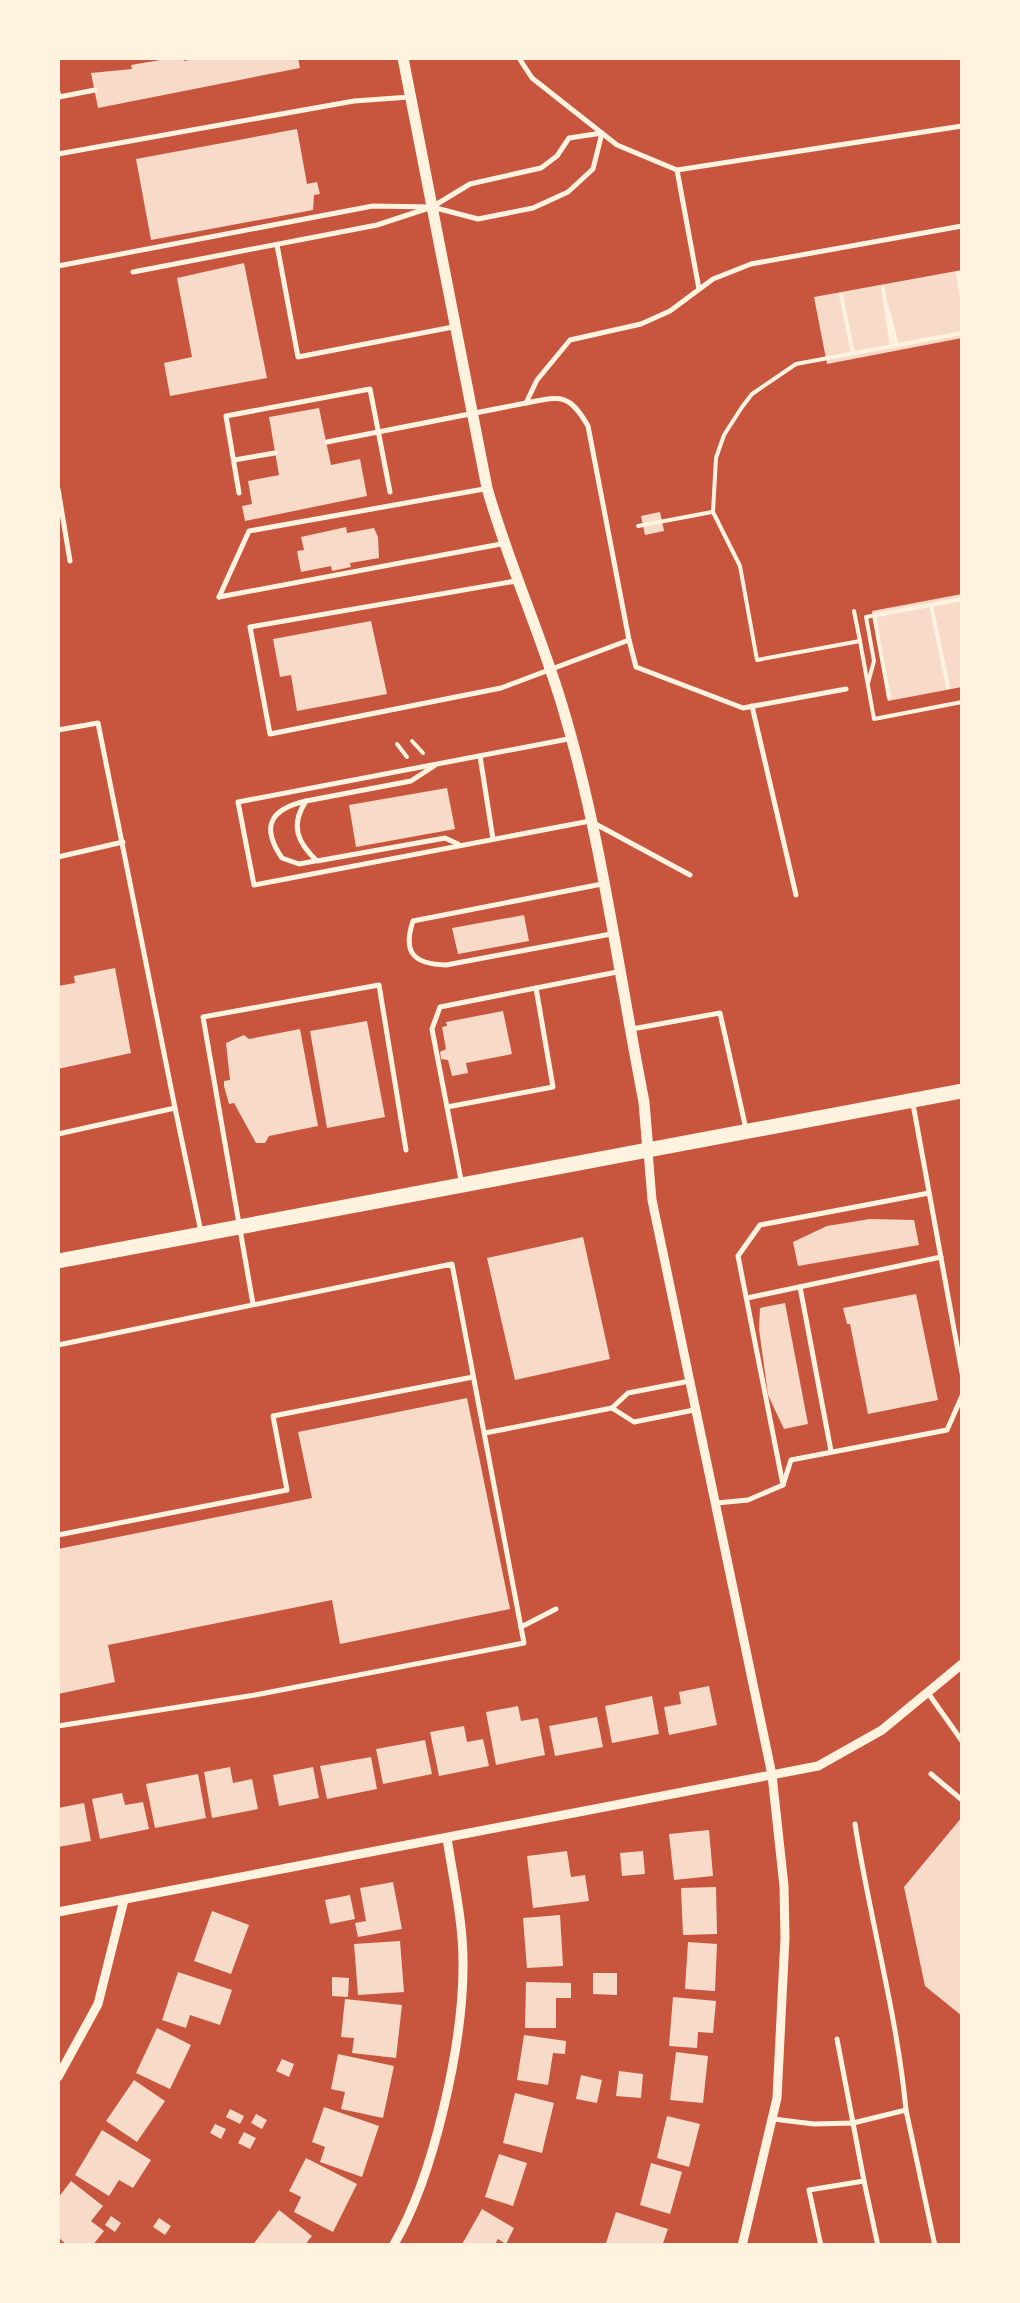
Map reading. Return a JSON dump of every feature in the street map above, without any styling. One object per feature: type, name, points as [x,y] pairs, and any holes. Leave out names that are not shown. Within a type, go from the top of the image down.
[{"type":"main road","points":[[58,1261],[962,1092]]},
{"type":"street","points":[[404,58],[486,488],[551,671],[590,821],[644,1102],[652,1200],[772,1775],[784,1886],[785,1938],[777,2098],[745,2245]]},
{"type":"street","points":[[58,1912],[818,1766],[882,1730],[962,1664]]},
{"type":"street","points":[[394,2246],[427,2164],[454,2065],[464,1960],[447,1838]]},
{"type":"street","points":[[58,2077],[98,2004],[124,1900]]},
{"type":"lane","points":[[519,58],[532,78],[618,145],[676,170],[962,126]]},
{"type":"lane","points":[[58,92],[58,97],[95,90]]},
{"type":"lane","points":[[58,154],[354,101],[411,97]]},
{"type":"lane","points":[[58,266],[374,206],[432,207],[478,219],[554,200],[593,169],[602,133]]},
{"type":"lane","points":[[133,272],[377,225],[432,207],[470,184],[541,168],[557,156],[568,138],[602,133]]},
{"type":"lane","points":[[676,170],[699,290]]},
{"type":"lane","points":[[526,403],[537,380],[570,340],[641,324],[670,311],[713,279],[751,264],[962,226]]},
{"type":"lane","points":[[277,244],[298,357],[454,327]]},
{"type":"lane","points":[[239,493],[226,416],[370,388],[390,492]]},
{"type":"lane","points":[[326,442],[559,396],[576,404],[588,426],[636,667],[743,708],[846,689]]},
{"type":"lane","points":[[234,460],[275,452]]},
{"type":"lane","points":[[486,488],[249,531],[219,597],[503,544]]},
{"type":"lane","points":[[58,490],[70,561]]},
{"type":"lane","points":[[516,580],[250,627],[270,734],[501,688],[629,640]]},
{"type":"lane","points":[[752,706],[796,895]]},
{"type":"lane","points":[[58,730],[98,723],[201,1233]]},
{"type":"lane","points":[[571,739],[238,802],[254,885],[590,821],[690,875]]},
{"type":"lane","points":[[480,756],[494,839]]},
{"type":"lane","points":[[436,764],[412,781],[284,806],[272,820],[273,840],[282,858],[290,863],[445,838],[462,845]]},
{"type":"lane","points":[[306,801],[296,826],[301,846],[317,861]]},
{"type":"lane","points":[[58,858],[122,842]]},
{"type":"lane","points":[[602,884],[412,922],[412,955],[430,964],[446,965],[612,934]]},
{"type":"lane","points":[[461,1184],[432,1029],[440,1006],[619,971]]},
{"type":"lane","points":[[253,1304],[203,1018],[379,985],[406,1150]]},
{"type":"lane","points":[[447,1107],[554,1088],[536,988]]},
{"type":"lane","points":[[630,1029],[720,1013],[746,1132]]},
{"type":"lane","points":[[912,1101],[962,1372]]},
{"type":"lane","points":[[58,1134],[175,1108]]},
{"type":"lane","points":[[783,1485],[738,1256],[760,1224],[929,1193]]},
{"type":"lane","points":[[746,1298],[941,1258]]},
{"type":"lane","points":[[58,1345],[452,1264],[524,1643],[255,1695],[58,1726]]},
{"type":"lane","points":[[800,1287],[831,1452]]},
{"type":"lane","points":[[58,1536],[287,1490],[273,1416],[472,1377]]},
{"type":"lane","points":[[484,1433],[612,1408],[628,1393],[690,1381]]},
{"type":"lane","points":[[716,1502],[748,1500],[783,1485],[791,1460],[948,1430],[962,1396]]},
{"type":"lane","points":[[612,1408],[634,1422],[696,1410]]},
{"type":"lane","points":[[521,1627],[556,1609]]},
{"type":"lane","points":[[928,1693],[962,1741]]},
{"type":"lane","points":[[931,1774],[962,1800]]},
{"type":"lane","points":[[855,1824],[901,2060],[906,2110],[935,2246]]},
{"type":"lane","points":[[837,2039],[878,2246]]},
{"type":"lane","points":[[772,2119],[852,2123],[906,2110]]},
{"type":"lane","points":[[821,2246],[809,2190],[864,2181]]},
{"type":"path","points":[[958,273],[962,298]]},
{"type":"path","points":[[883,288],[894,346]]},
{"type":"path","points":[[842,295],[853,354]]},
{"type":"path","points":[[860,640],[757,660],[740,566],[726,545],[713,512],[720,447],[752,394],[796,364],[962,333]]},
{"type":"path","points":[[638,526],[713,512]]},
{"type":"path","points":[[868,684],[874,661],[866,617],[962,599],[962,606]]},
{"type":"path","points":[[931,605],[948,686]]},
{"type":"path","points":[[854,611],[874,719],[962,702]]},
{"type":"path","points":[[874,615],[889,698]]},
{"type":"path","points":[[412,741],[426,756]]},
{"type":"path","points":[[397,744],[413,764]]},
{"type":"building","points":[[172,58],[298,58],[300,68],[98,108],[91,73],[132,69],[131,65]]},
{"type":"building","points":[[297,129],[307,184],[317,182],[320,194],[314,195],[313,210],[151,240],[136,159]]},
{"type":"building","points":[[244,263],[267,378],[170,396],[164,363],[192,357],[177,278]]},
{"type":"building","points":[[962,270],[962,338],[827,364],[814,297]]},
{"type":"building","points":[[319,408],[331,465],[360,459],[367,496],[245,521],[242,506],[252,504],[248,481],[279,475],[269,417]]},
{"type":"building","points":[[660,512],[664,531],[645,535],[641,516]]},
{"type":"building","points":[[346,527],[347,533],[374,528],[379,558],[332,571],[331,566],[301,572],[297,551],[304,550],[301,537]]},
{"type":"building","points":[[962,594],[962,687],[888,701],[872,611]]},
{"type":"building","points":[[371,621],[387,694],[297,711],[291,675],[280,677],[273,639]]},
{"type":"building","points":[[447,788],[455,829],[356,847],[349,805]]},
{"type":"building","points":[[524,915],[529,941],[458,954],[452,928]]},
{"type":"building","points":[[115,968],[131,1053],[58,1069],[58,986],[75,983],[74,976]]},
{"type":"building","points":[[503,1011],[512,1054],[466,1063],[468,1073],[452,1076],[448,1060],[441,1059],[440,1052],[446,1049],[442,1027],[447,1026],[446,1022]]},
{"type":"building","points":[[367,1021],[385,1117],[327,1128],[310,1031]]},
{"type":"building","points":[[300,1029],[318,1126],[269,1136],[265,1143],[256,1143],[234,1103],[229,1104],[224,1086],[224,1081],[230,1080],[226,1043],[244,1035],[249,1039]]},
{"type":"building","points":[[870,1219],[914,1220],[919,1245],[798,1266],[793,1242],[827,1226]]},
{"type":"building","points":[[583,1237],[610,1359],[515,1380],[487,1258]]},
{"type":"building","points":[[916,1294],[938,1400],[868,1414],[850,1324],[843,1308]]},
{"type":"building","points":[[785,1303],[808,1424],[784,1429],[768,1395],[759,1329],[760,1308]]},
{"type":"building","points":[[467,1398],[510,1609],[340,1644],[332,1600],[108,1645],[115,1682],[58,1694],[58,1549],[312,1498],[298,1432]]},
{"type":"building","points":[[709,1686],[717,1725],[669,1735],[664,1707],[681,1704],[679,1692]]},
{"type":"building","points":[[652,1696],[659,1734],[612,1743],[605,1706]]},
{"type":"building","points":[[518,1706],[521,1721],[538,1718],[545,1755],[496,1765],[486,1712]]},
{"type":"building","points":[[597,1717],[603,1747],[555,1756],[549,1726]]},
{"type":"building","points":[[464,1726],[467,1742],[483,1739],[489,1766],[439,1776],[430,1732]]},
{"type":"building","points":[[425,1740],[432,1774],[383,1784],[376,1749]]},
{"type":"building","points":[[371,1757],[377,1789],[327,1799],[320,1766]]},
{"type":"building","points":[[230,1767],[233,1783],[252,1779],[258,1809],[212,1818],[204,1772]]},
{"type":"building","points":[[313,1767],[319,1798],[279,1806],[273,1775]]},
{"type":"building","points":[[198,1774],[206,1818],[155,1828],[146,1784]]},
{"type":"building","points":[[122,1793],[125,1805],[143,1802],[149,1829],[100,1839],[92,1799]]},
{"type":"building","points":[[84,1803],[91,1841],[58,1847],[58,1808]]},
{"type":"building","points":[[962,1817],[962,2016],[925,1986],[904,1887]]},
{"type":"building","points":[[709,1830],[713,1876],[674,1880],[669,1834]]},
{"type":"building","points":[[567,1851],[571,1877],[585,1875],[589,1901],[533,1908],[527,1856]]},
{"type":"building","points":[[643,1851],[645,1874],[622,1876],[620,1853]]},
{"type":"building","points":[[393,1882],[402,1929],[358,1937],[355,1923],[366,1921],[360,1888]]},
{"type":"building","points":[[716,1887],[717,1934],[683,1935],[681,1888]]},
{"type":"building","points":[[350,1895],[355,1919],[330,1924],[325,1900]]},
{"type":"building","points":[[212,1911],[249,1925],[231,1974],[194,1961]]},
{"type":"building","points":[[560,1915],[563,1966],[527,1968],[523,1918]]},
{"type":"building","points":[[400,1941],[404,1992],[358,1995],[354,1944]]},
{"type":"building","points":[[688,1942],[717,1944],[715,1991],[685,1989]]},
{"type":"building","points":[[178,1972],[232,1990],[220,2025],[190,2015],[186,2028],[162,2020]]},
{"type":"building","points":[[593,1973],[617,1973],[617,1995],[593,1994]]},
{"type":"building","points":[[332,1977],[349,1978],[348,1997],[332,1996]]},
{"type":"building","points":[[526,1982],[571,1983],[571,1998],[556,1998],[556,2028],[525,2028]]},
{"type":"building","points":[[673,1997],[716,2001],[713,2033],[698,2032],[697,2048],[669,2046]]},
{"type":"building","points":[[345,1999],[402,2005],[396,2058],[352,2053],[354,2038],[341,2037]]},
{"type":"building","points":[[157,2028],[191,2045],[170,2089],[136,2073]]},
{"type":"building","points":[[524,2035],[566,2041],[565,2054],[553,2053],[548,2085],[517,2080]]},
{"type":"building","points":[[676,2052],[708,2056],[703,2103],[670,2100]]},
{"type":"building","points":[[338,2054],[394,2066],[383,2118],[341,2109],[345,2092],[331,2089]]},
{"type":"building","points":[[282,2059],[294,2064],[289,2077],[276,2071]]},
{"type":"building","points":[[619,2071],[643,2074],[641,2098],[616,2096]]},
{"type":"building","points":[[581,2075],[602,2080],[597,2103],[576,2099]]},
{"type":"building","points":[[134,2080],[165,2101],[137,2142],[106,2121]]},
{"type":"building","points":[[515,2093],[554,2103],[542,2153],[503,2143]]},
{"type":"building","points":[[324,2107],[379,2126],[362,2177],[320,2162],[325,2147],[312,2142]]},
{"type":"building","points":[[230,2109],[244,2116],[240,2124],[226,2117]]},
{"type":"building","points":[[256,2114],[267,2120],[262,2129],[251,2123]]},
{"type":"building","points":[[667,2116],[700,2124],[689,2167],[657,2158]]},
{"type":"building","points":[[215,2124],[226,2129],[221,2139],[210,2133]]},
{"type":"building","points":[[102,2130],[151,2160],[133,2188],[119,2180],[109,2196],[75,2175]]},
{"type":"building","points":[[244,2132],[256,2138],[250,2149],[238,2143]]},
{"type":"building","points":[[499,2154],[527,2163],[513,2206],[485,2197]]},
{"type":"building","points":[[306,2158],[357,2184],[333,2232],[294,2212],[301,2197],[289,2191]]},
{"type":"building","points":[[651,2163],[682,2172],[670,2214],[640,2205]]},
{"type":"building","points":[[71,2181],[103,2206],[91,2221],[104,2231],[92,2246],[68,2246],[58,2237],[58,2198]]},
{"type":"building","points":[[482,2209],[514,2228],[506,2244],[498,2239],[494,2246],[461,2246]]},
{"type":"building","points":[[279,2210],[312,2236],[304,2246],[252,2246]]},
{"type":"building","points":[[616,2212],[668,2229],[662,2246],[606,2243]]},
{"type":"building","points":[[111,2216],[121,2223],[115,2232],[105,2225]]},
{"type":"building","points":[[159,2218],[171,2226],[165,2235],[153,2227]]}]
